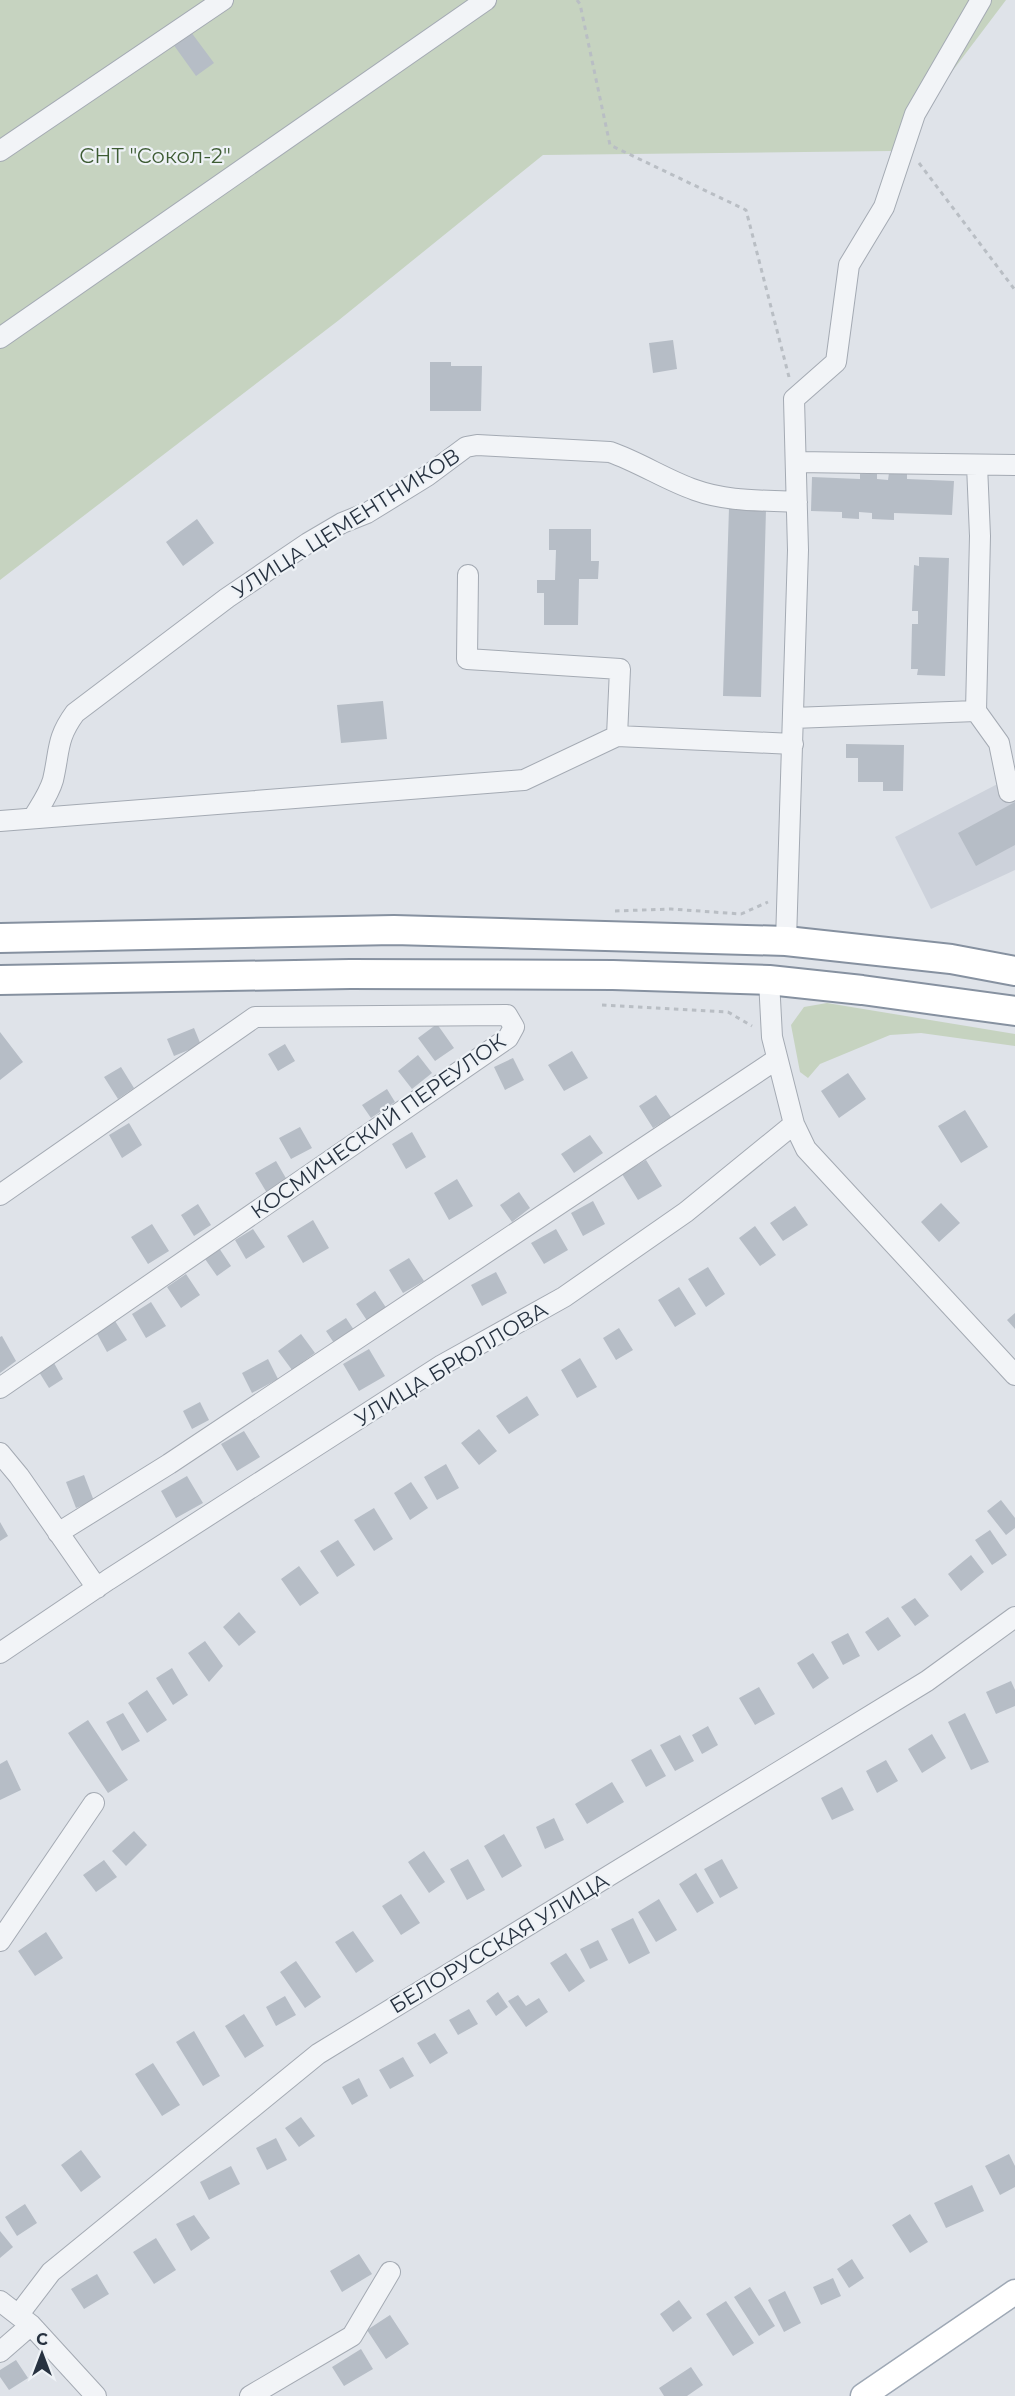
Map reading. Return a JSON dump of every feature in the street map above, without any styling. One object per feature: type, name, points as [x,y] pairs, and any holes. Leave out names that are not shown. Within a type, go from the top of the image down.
[{"type":"highway","points":[[0,938],[394,930],[786,941],[951,959],[1015,971]]},
{"type":"highway","points":[[0,980],[362,974],[613,975],[770,980],[1015,1011]]},
{"type":"main road","points":[[951,959],[1015,957]]},
{"type":"main road","points":[[863,2396],[1015,2292]]},
{"type":"street","points":[[0,151],[223,0]]},
{"type":"street","points":[[0,338],[486,0]]},
{"type":"street","points":[[786,941],[798,550],[794,399],[836,362],[849,265],[884,207],[915,114],[981,0]]},
{"type":"street","name":"УЛИЦА ЦЕМЕНТНИКОВ","points":[[33,818],[46,797],[52,781],[63,729],[75,712],[208,612],[290,555],[342,523],[375,508],[427,476],[466,447],[477,445],[610,452],[696,490],[726,499],[797,502]]},
{"type":"street","points":[[796,462],[1015,465]]},
{"type":"street","points":[[977,465],[980,536],[976,711],[999,743],[1009,792]]},
{"type":"street","points":[[468,574],[467,659],[620,669],[617,736]]},
{"type":"street","points":[[793,718],[976,711]]},
{"type":"street","points":[[0,821],[524,780],[617,736],[793,744]]},
{"type":"street","points":[[770,980],[772,1037],[794,1124],[806,1149],[1015,1375]]},
{"type":"street","name":"КОСМИЧЕСКИЙ ПЕРЕУЛОК","points":[[0,1196],[255,1017],[507,1015],[514,1027],[508,1038],[0,1388]]},
{"type":"street","points":[[58,1533],[179,1458],[777,1059]]},
{"type":"street","name":"УЛИЦА БРЮЛЛОВА","points":[[0,1653],[96,1588],[442,1365],[564,1297],[686,1212],[794,1124]]},
{"type":"street","points":[[0,1453],[19,1476],[96,1588]]},
{"type":"street","name":"БЕЛОРУССКАЯ УЛИЦА","points":[[0,2352],[25,2320],[51,2272],[318,2054],[927,1681],[1015,1617]]},
{"type":"street","points":[[0,1941],[94,1803]]},
{"type":"street","points":[[250,2396],[352,2336],[390,2272]]},
{"type":"street","points":[[0,2301],[25,2320],[96,2396]]},
{"type":"path","points":[[577,0],[580,4],[610,145],[746,210],[794,399]]},
{"type":"path","points":[[905,145],[1015,290]]},
{"type":"path","points":[[604,911],[671,909],[741,914],[788,892]]},
{"type":"path","points":[[602,1005],[728,1012],[772,1037]]},
{"type":"shaded area","points":[[1015,775],[1015,870],[931,909],[895,837]]},
{"type":"green space","name":"СНТ \"Сокол-2\"","points":[[0,0],[1006,0],[892,151],[543,155],[339,320],[0,580]]},
{"type":"green space","points":[[827,1003],[1015,1034],[1015,1046],[921,1033],[890,1035],[820,1064],[808,1078],[800,1072],[791,1025],[804,1007]]},
{"type":"building","points":[[191,32],[214,63],[196,76],[173,44]]},
{"type":"building","points":[[673,340],[677,369],[653,373],[649,343]]},
{"type":"building","points":[[430,362],[451,362],[451,366],[482,366],[481,411],[430,411]]},
{"type":"building","points":[[889,473],[907,473],[907,479],[954,481],[952,515],[894,513],[894,520],[872,519],[872,513],[859,512],[859,519],[842,518],[842,512],[811,511],[812,477],[860,479],[860,474],[877,474],[877,479],[888,480]]},
{"type":"building","points":[[729,508],[766,509],[761,697],[723,696]]},
{"type":"building","points":[[197,519],[214,543],[183,566],[166,542]]},
{"type":"building","points":[[549,529],[591,529],[591,561],[599,561],[598,579],[579,579],[578,625],[544,625],[544,593],[537,593],[537,580],[555,580],[556,550],[549,550]]},
{"type":"building","points":[[919,557],[949,558],[945,676],[917,675],[918,669],[911,669],[912,624],[918,624],[918,611],[912,611],[914,565],[919,566]]},
{"type":"building","points":[[383,701],[387,739],[341,743],[337,705]]},
{"type":"building","points":[[846,744],[904,745],[903,791],[883,791],[883,782],[858,782],[858,758],[846,758]]},
{"type":"building","points":[[1015,802],[1015,845],[976,866],[958,833]]},
{"type":"building","points":[[437,1024],[454,1048],[435,1061],[418,1038]]},
{"type":"building","points":[[194,1028],[201,1045],[174,1056],[167,1039]]},
{"type":"building","points":[[0,1032],[23,1062],[0,1080]]},
{"type":"building","points":[[285,1044],[295,1061],[278,1071],[268,1054]]},
{"type":"building","points":[[572,1051],[588,1078],[564,1091],[548,1065]]},
{"type":"building","points":[[418,1055],[432,1073],[412,1089],[398,1071]]},
{"type":"building","points":[[513,1058],[524,1080],[505,1090],[494,1067]]},
{"type":"building","points":[[121,1067],[134,1088],[118,1099],[104,1077]]},
{"type":"building","points":[[848,1073],[866,1099],[839,1118],[821,1091]]},
{"type":"building","points":[[387,1089],[395,1102],[371,1118],[362,1105]]},
{"type":"building","points":[[656,1095],[671,1117],[653,1128],[639,1106]]},
{"type":"building","points":[[965,1110],[988,1147],[961,1163],[938,1126]]},
{"type":"building","points":[[129,1123],[142,1145],[122,1158],[109,1135]]},
{"type":"building","points":[[300,1127],[312,1148],[291,1159],[279,1138]]},
{"type":"building","points":[[412,1132],[426,1157],[406,1169],[392,1144]]},
{"type":"building","points":[[590,1135],[603,1153],[574,1173],[561,1154]]},
{"type":"building","points":[[646,1160],[662,1186],[638,1200],[622,1174]]},
{"type":"building","points":[[276,1161],[287,1180],[267,1193],[255,1173]]},
{"type":"building","points":[[457,1179],[473,1206],[449,1220],[434,1193]]},
{"type":"building","points":[[519,1192],[530,1208],[512,1222],[500,1205]]},
{"type":"building","points":[[593,1201],[605,1224],[583,1236],[571,1213]]},
{"type":"building","points":[[941,1203],[960,1223],[939,1242],[921,1222]]},
{"type":"building","points":[[198,1204],[211,1225],[194,1236],[181,1215]]},
{"type":"building","points":[[795,1206],[808,1225],[783,1241],[770,1223]]},
{"type":"building","points":[[313,1220],[329,1248],[303,1263],[287,1236]]},
{"type":"building","points":[[152,1224],[169,1251],[148,1264],[131,1237]]},
{"type":"building","points":[[755,1226],[776,1255],[760,1266],[739,1238]]},
{"type":"building","points":[[253,1229],[265,1247],[246,1259],[235,1240]]},
{"type":"building","points":[[556,1229],[568,1250],[544,1264],[531,1243]]},
{"type":"building","points":[[219,1248],[231,1266],[217,1276],[205,1259]]},
{"type":"building","points":[[409,1258],[424,1281],[403,1293],[389,1270]]},
{"type":"building","points":[[708,1267],[725,1294],[706,1307],[688,1279]]},
{"type":"building","points":[[496,1272],[507,1293],[482,1306],[471,1285]]},
{"type":"building","points":[[186,1274],[200,1295],[181,1308],[167,1287]]},
{"type":"building","points":[[679,1287],[696,1314],[675,1327],[658,1300]]},
{"type":"building","points":[[375,1291],[387,1309],[368,1322],[356,1304]]},
{"type":"building","points":[[151,1302],[166,1326],[146,1338],[132,1314]]},
{"type":"building","points":[[1015,1313],[1015,1329],[1007,1320]]},
{"type":"building","points":[[346,1318],[354,1330],[334,1343],[326,1331]]},
{"type":"building","points":[[115,1321],[127,1340],[107,1352],[96,1332]]},
{"type":"building","points":[[619,1328],[633,1350],[616,1360],[603,1338]]},
{"type":"building","points":[[301,1334],[315,1353],[292,1370],[278,1351]]},
{"type":"building","points":[[2,1336],[16,1361],[0,1373],[0,1337]]},
{"type":"building","points":[[369,1349],[385,1376],[359,1391],[343,1364]]},
{"type":"building","points":[[580,1358],[597,1387],[577,1398],[561,1370]]},
{"type":"building","points":[[268,1359],[278,1379],[252,1393],[242,1373]]},
{"type":"building","points":[[54,1363],[63,1379],[49,1388],[39,1372]]},
{"type":"building","points":[[527,1396],[539,1415],[509,1434],[496,1416]]},
{"type":"building","points":[[200,1402],[209,1420],[192,1429],[183,1411]]},
{"type":"building","points":[[479,1429],[497,1451],[479,1465],[461,1443]]},
{"type":"building","points":[[244,1431],[260,1457],[237,1471],[221,1444]]},
{"type":"building","points":[[446,1464],[459,1488],[437,1500],[424,1477]]},
{"type":"building","points":[[84,1475],[94,1501],[76,1508],[66,1482]]},
{"type":"building","points":[[187,1476],[203,1503],[176,1518],[161,1491]]},
{"type":"building","points":[[411,1482],[428,1508],[410,1520],[394,1493]]},
{"type":"building","points":[[1001,1500],[1015,1518],[1015,1528],[1006,1535],[987,1511]]},
{"type":"building","points":[[374,1508],[393,1539],[374,1551],[354,1520]]},
{"type":"building","points":[[0,1522],[8,1536],[0,1541]]},
{"type":"building","points":[[990,1530],[1007,1555],[992,1565],[975,1540]]},
{"type":"building","points":[[338,1540],[355,1565],[337,1577],[320,1551]]},
{"type":"building","points":[[971,1555],[984,1572],[961,1591],[948,1574]]},
{"type":"building","points":[[299,1566],[319,1593],[300,1606],[281,1579]]},
{"type":"building","points":[[915,1598],[929,1616],[915,1626],[901,1607]]},
{"type":"building","points":[[239,1612],[256,1632],[239,1646],[223,1627]]},
{"type":"building","points":[[888,1617],[901,1636],[878,1651],[865,1632]]},
{"type":"building","points":[[848,1633],[860,1656],[843,1665],[831,1642]]},
{"type":"building","points":[[205,1641],[223,1666],[209,1682],[188,1653]]},
{"type":"building","points":[[813,1653],[829,1678],[813,1689],[797,1663]]},
{"type":"building","points":[[172,1668],[188,1695],[173,1705],[156,1678]]},
{"type":"building","points":[[1011,1681],[1015,1690],[1015,1706],[996,1714],[986,1692]]},
{"type":"building","points":[[759,1687],[775,1714],[755,1725],[739,1698]]},
{"type":"building","points":[[147,1690],[167,1720],[147,1733],[128,1703]]},
{"type":"building","points":[[123,1713],[140,1741],[122,1751],[106,1722]]},
{"type":"building","points":[[965,1713],[989,1762],[971,1770],[948,1722]]},
{"type":"building","points":[[88,1720],[128,1780],[108,1793],[68,1733]]},
{"type":"building","points":[[708,1726],[718,1745],[702,1754],[692,1735]]},
{"type":"building","points":[[932,1734],[946,1758],[922,1773],[908,1749]]},
{"type":"building","points":[[680,1735],[694,1761],[675,1771],[660,1745]]},
{"type":"building","points":[[651,1749],[666,1776],[646,1787],[631,1760]]},
{"type":"building","points":[[7,1760],[21,1790],[0,1800],[0,1764]]},
{"type":"building","points":[[886,1760],[898,1781],[877,1793],[866,1771]]},
{"type":"building","points":[[612,1782],[624,1802],[587,1824],[575,1804]]},
{"type":"building","points":[[842,1787],[854,1810],[832,1820],[821,1798]]},
{"type":"building","points":[[554,1818],[564,1840],[545,1849],[536,1827]]},
{"type":"building","points":[[134,1831],[147,1845],[126,1866],[112,1851]]},
{"type":"building","points":[[504,1834],[522,1866],[502,1878],[484,1846]]},
{"type":"building","points":[[424,1851],[445,1882],[429,1893],[408,1862]]},
{"type":"building","points":[[468,1859],[485,1890],[467,1900],[450,1869]]},
{"type":"building","points":[[722,1859],[738,1888],[720,1898],[704,1869]]},
{"type":"building","points":[[104,1860],[117,1877],[96,1892],[83,1875]]},
{"type":"building","points":[[696,1873],[714,1903],[697,1913],[679,1884]]},
{"type":"building","points":[[401,1894],[420,1923],[401,1935],[382,1906]]},
{"type":"building","points":[[659,1899],[677,1930],[656,1942],[638,1912]]},
{"type":"building","points":[[633,1918],[650,1953],[629,1964],[611,1929]]},
{"type":"building","points":[[353,1931],[374,1961],[356,1973],[335,1942]]},
{"type":"building","points":[[46,1932],[63,1958],[35,1976],[18,1951]]},
{"type":"building","points":[[598,1940],[608,1960],[590,1969],[580,1949]]},
{"type":"building","points":[[566,1953],[585,1981],[569,1992],[550,1963]]},
{"type":"building","points":[[296,1961],[321,1997],[305,2008],[280,1972]]},
{"type":"building","points":[[498,1992],[508,2007],[496,2016],[486,2001]]},
{"type":"building","points":[[518,1995],[526,2006],[539,1998],[548,2012],[526,2027],[508,2001]]},
{"type":"building","points":[[285,1996],[296,2015],[276,2026],[266,2007]]},
{"type":"building","points":[[469,2009],[478,2024],[458,2035],[449,2020]]},
{"type":"building","points":[[244,2014],[264,2046],[245,2058],[225,2026]]},
{"type":"building","points":[[194,2031],[220,2076],[203,2086],[176,2042]]},
{"type":"building","points":[[435,2033],[448,2053],[430,2064],[417,2043]]},
{"type":"building","points":[[403,2057],[414,2076],[390,2089],[379,2070]]},
{"type":"building","points":[[153,2063],[180,2105],[162,2116],[135,2074]]},
{"type":"building","points":[[359,2078],[368,2096],[352,2105],[342,2087]]},
{"type":"building","points":[[301,2117],[315,2136],[299,2147],[285,2128]]},
{"type":"building","points":[[276,2138],[287,2160],[267,2170],[256,2148]]},
{"type":"building","points":[[81,2150],[101,2177],[81,2192],[61,2165]]},
{"type":"building","points":[[1009,2154],[1015,2166],[1015,2187],[1000,2195],[985,2166]]},
{"type":"building","points":[[231,2166],[240,2184],[209,2200],[200,2182]]},
{"type":"building","points":[[972,2185],[984,2211],[946,2228],[934,2203]]},
{"type":"building","points":[[25,2204],[37,2223],[17,2236],[5,2217]]},
{"type":"building","points":[[910,2214],[928,2242],[910,2253],[892,2225]]},
{"type":"building","points":[[194,2215],[210,2238],[191,2251],[176,2224]]},
{"type":"building","points":[[0,2231],[13,2247],[0,2258]]},
{"type":"building","points":[[156,2238],[176,2270],[154,2284],[133,2252]]},
{"type":"building","points":[[359,2254],[372,2274],[342,2292],[330,2271]]},
{"type":"building","points":[[852,2259],[864,2278],[849,2288],[837,2269]]},
{"type":"building","points":[[97,2274],[109,2294],[84,2309],[71,2289]]},
{"type":"building","points":[[833,2278],[841,2296],[821,2305],[813,2287]]},
{"type":"building","points":[[750,2287],[775,2326],[759,2336],[734,2297]]},
{"type":"building","points":[[785,2291],[801,2323],[784,2332],[768,2300]]},
{"type":"building","points":[[679,2300],[692,2318],[673,2332],[660,2314]]},
{"type":"building","points":[[726,2301],[754,2343],[733,2356],[706,2314]]},
{"type":"building","points":[[390,2315],[409,2344],[386,2359],[367,2330]]},
{"type":"building","points":[[361,2349],[373,2369],[344,2386],[332,2367]]},
{"type":"building","points":[[16,2360],[28,2378],[9,2390],[0,2377],[0,2370]]},
{"type":"building","points":[[691,2367],[703,2385],[687,2396],[664,2396],[659,2388]]}]
